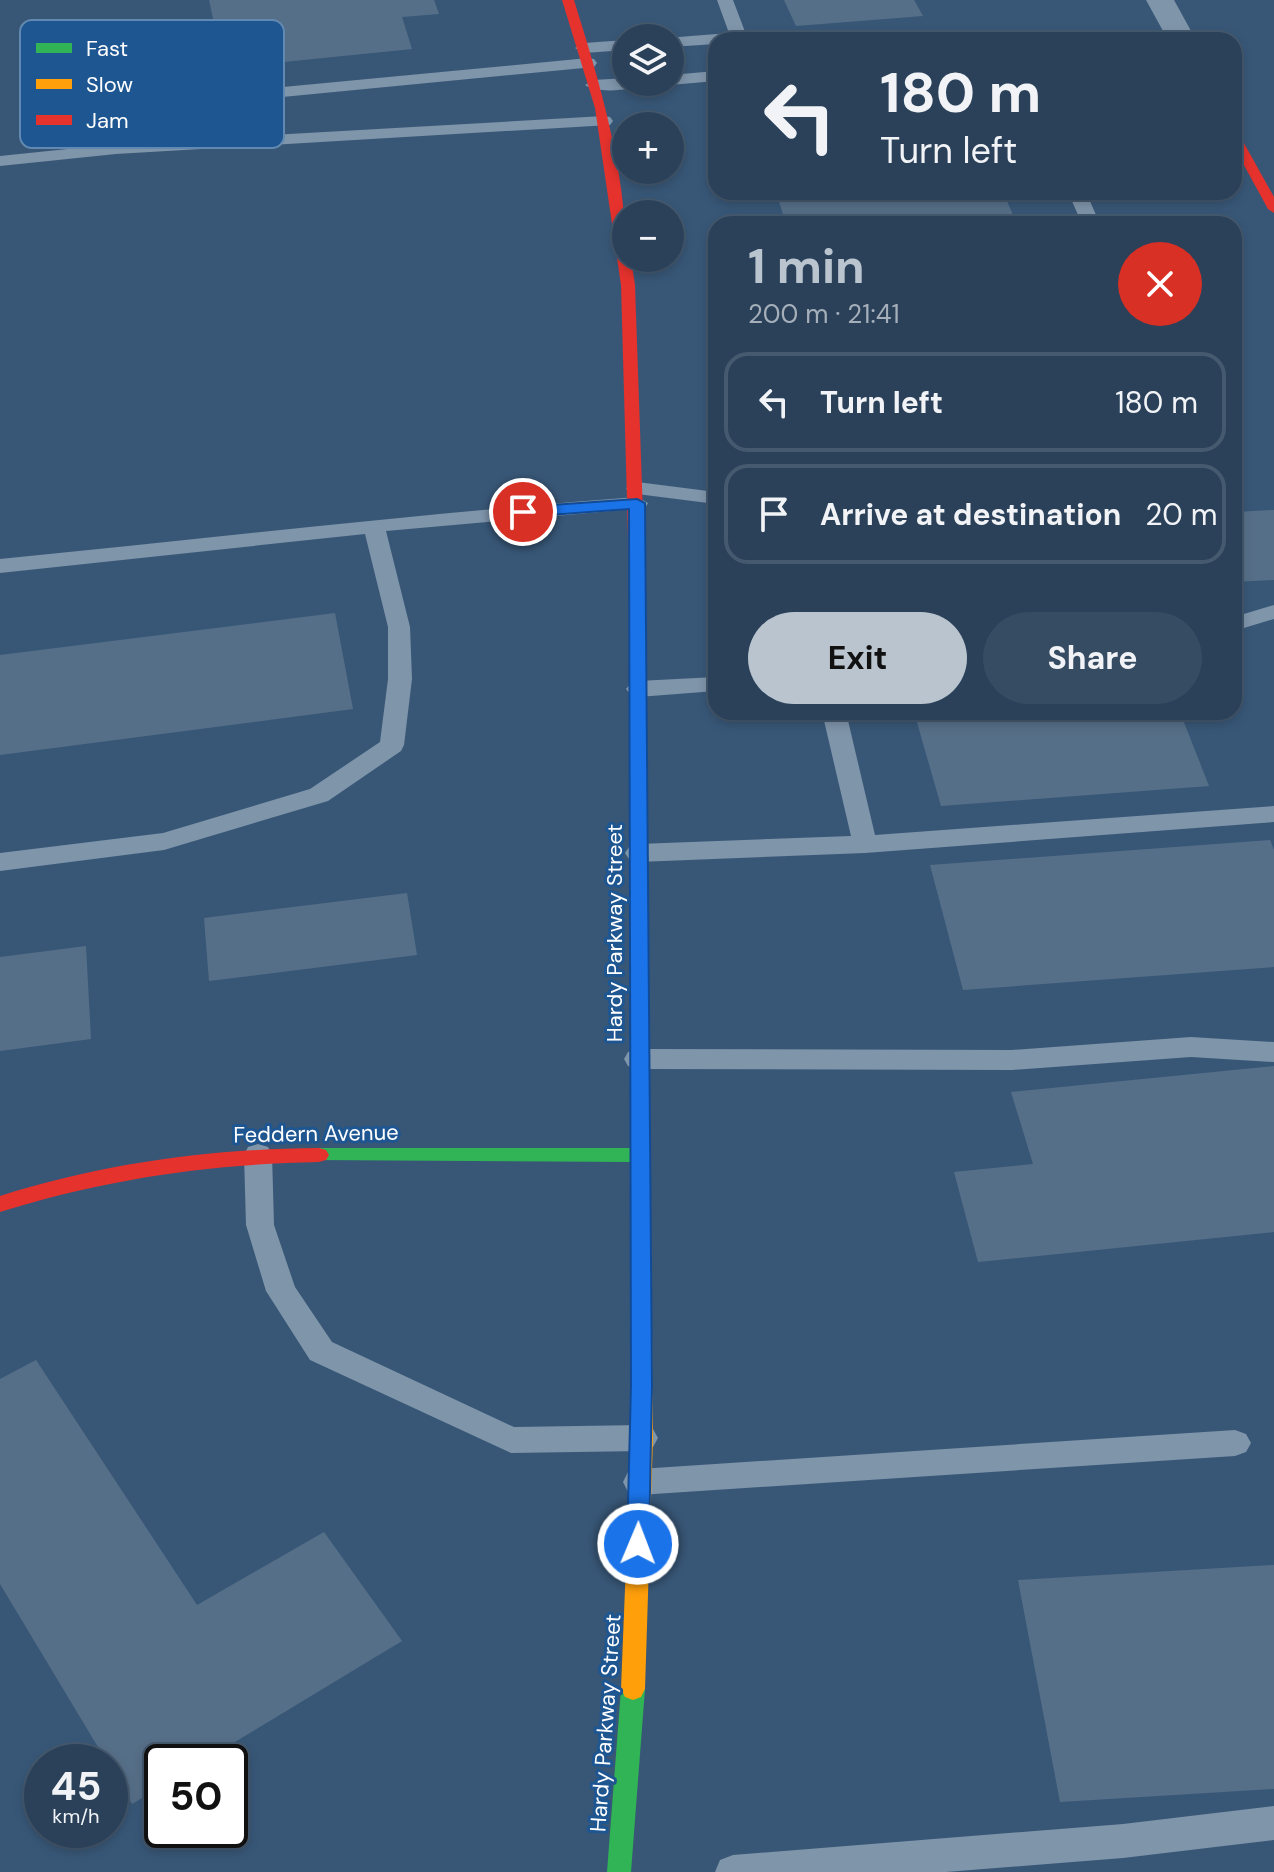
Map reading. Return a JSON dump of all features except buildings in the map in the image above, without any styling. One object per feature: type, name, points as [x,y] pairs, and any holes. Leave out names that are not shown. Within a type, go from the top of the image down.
[{"type":"main road","name":"Hardy Parkway Street","points":[[568,0],[604,121],[628,285],[637,496],[642,1438],[635,1669],[619,1872]]},
{"type":"main road","points":[[1242,151],[1274,209]]},
{"type":"main road","name":"Feddern Avenue","points":[[0,1204],[35,1192],[149,1167],[258,1155],[639,1155]]},
{"type":"street","points":[[1160,0],[1178,32]]},
{"type":"lane","points":[[725,0],[737,32]]},
{"type":"lane","points":[[684,41],[708,39]]},
{"type":"lane","points":[[284,89],[586,55],[612,48]]},
{"type":"lane","points":[[684,79],[708,77]]},
{"type":"lane","points":[[594,85],[612,84]]},
{"type":"lane","points":[[284,139],[604,121]]},
{"type":"lane","points":[[0,161],[133,148]]},
{"type":"lane","points":[[0,566],[637,496],[708,498]]},
{"type":"lane","points":[[0,862],[164,841],[249,816],[319,795],[392,745],[400,679],[399,627],[374,527]]},
{"type":"lane","points":[[1242,622],[1274,612]]},
{"type":"lane","points":[[638,689],[708,685]]},
{"type":"lane","points":[[836,720],[865,844]]},
{"type":"lane","points":[[638,853],[865,844],[1274,814]]},
{"type":"lane","points":[[638,1059],[1012,1060],[1191,1047],[1274,1052]]},
{"type":"lane","points":[[258,1155],[260,1225],[281,1291],[321,1351],[511,1440],[642,1438]]},
{"type":"lane","points":[[639,1482],[1235,1443]]},
{"type":"lane","points":[[733,1872],[1123,1841],[1274,1823]]},
{"type":"traffic: fast","points":[[637,573],[641,1221]]},
{"type":"traffic: fast","points":[[319,1155],[639,1155]]},
{"type":"traffic: fast","points":[[619,1872],[633,1689]]},
{"type":"traffic: slow","points":[[633,1689],[642,1438],[641,1221]]},
{"type":"traffic: jam","points":[[568,0],[601,108],[628,285],[637,573]]},
{"type":"traffic: jam","points":[[1242,151],[1274,209]]},
{"type":"traffic: jam","points":[[0,1204],[78,1182],[158,1166],[238,1158],[319,1155]]},
{"type":"route","points":[[523,512],[637,503],[642,1385],[638,1544]]}]
